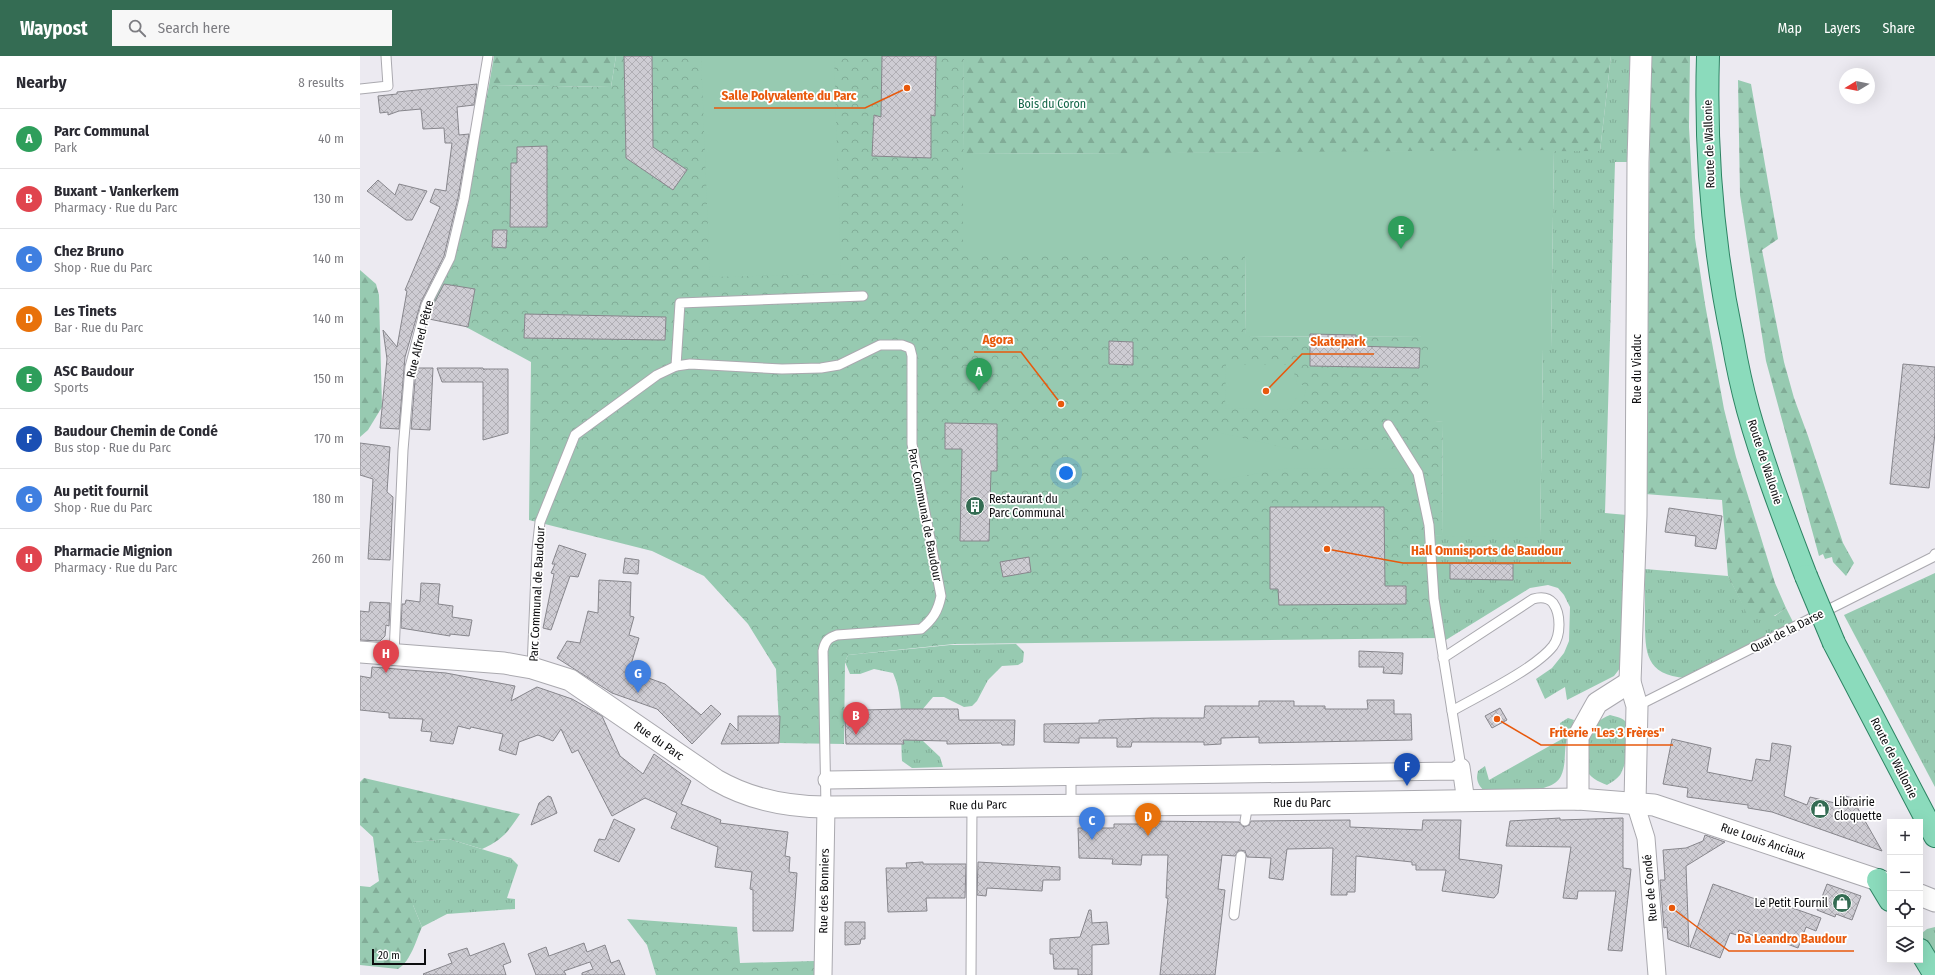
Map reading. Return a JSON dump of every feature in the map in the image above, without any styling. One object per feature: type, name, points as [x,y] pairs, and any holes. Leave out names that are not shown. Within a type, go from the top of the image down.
[{"type":"main road","name":"Route de Wallonie","points":[[1708,56],[1708,157],[1714,220],[1728,322],[1747,409],[1777,501],[1834,643],[1935,836]]},
{"type":"main road","points":[[1923,955],[1935,975]]},
{"type":"street","name":"Rue du Viaduc","points":[[1635,803],[1637,706],[1630,682],[1636,515],[1638,162],[1641,56]]},
{"type":"street","name":"Rue du Parc","points":[[360,652],[497,662],[532,668],[570,680],[716,780],[736,792],[779,803],[826,807],[1071,804],[1247,812],[1466,802],[1578,799],[1635,803]]},
{"type":"street","points":[[1578,799],[1578,737],[1597,703],[1630,682]]},
{"type":"street","points":[[827,780],[1454,771],[1461,767],[1466,802]]},
{"type":"street","name":"Rue Louis Anciaux","points":[[1635,803],[1654,804],[1884,882]]},
{"type":"street","name":"Rue de Condé","points":[[1635,803],[1646,838],[1657,975]]},
{"type":"street","name":"Rue des Bonniers","points":[[823,975],[826,807]]},
{"type":"street","points":[[1923,896],[1935,901]]},
{"type":"lane","points":[[360,89],[388,86],[386,56]]},
{"type":"lane","name":"Rue Alfred Pêtre","points":[[394,654],[403,450],[410,367],[426,305],[450,258],[464,199],[488,56]]},
{"type":"lane","points":[[676,366],[680,303],[863,296]]},
{"type":"lane","name":"Parc Communal de Baudour","points":[[532,668],[537,549],[540,522],[575,435],[657,375],[676,366],[690,364],[782,369],[821,368],[839,365],[880,345],[910,348],[912,356],[912,444],[941,596],[938,610],[931,621],[921,629],[837,635],[828,638],[825,643],[823,651],[827,780],[826,807]]},
{"type":"lane","points":[[1388,425],[1418,473],[1429,525],[1434,599],[1461,767]]},
{"type":"lane","name":"Quai de la Darse","points":[[1637,706],[1934,555]]},
{"type":"lane","points":[[1443,658],[1533,599],[1540,597],[1551,601],[1558,609],[1560,618],[1554,646],[1528,667],[1452,711]]},
{"type":"lane","points":[[1071,777],[1071,804]]},
{"type":"lane","points":[[971,975],[972,805]]},
{"type":"lane","points":[[1234,915],[1241,856]]},
{"type":"green space","points":[[494,56],[616,56],[611,87],[489,85]]},
{"type":"green space","points":[[616,56],[964,56],[963,255],[1245,255],[1246,336],[1428,337],[1428,420],[1443,422],[1442,536],[1430,535],[1440,638],[954,644],[848,655],[845,662],[844,744],[780,743],[776,669],[748,624],[704,576],[652,551],[529,520],[531,362],[429,307],[455,256],[489,85],[611,87]]},
{"type":"green space","points":[[701,56],[834,56],[841,274],[710,277]]},
{"type":"green space","name":"Bois du Coron","points":[[964,56],[1611,56],[1600,151],[963,154]]},
{"type":"green space","points":[[1611,56],[1630,56],[1629,162],[1615,162],[1605,513],[1627,515],[1624,663],[1614,676],[1567,700],[1565,687],[1545,699],[1536,679],[1552,668],[1564,653],[1569,641],[1570,607],[1564,595],[1558,588],[1548,585],[1530,588],[1441,643],[1429,535],[1540,537],[1543,349],[1551,349],[1554,150],[1600,151]]},
{"type":"green space","points":[[1651,56],[1690,56],[1689,127],[1695,238],[1705,304],[1724,409],[1736,457],[1775,583],[1786,608],[1772,617],[1764,619],[1748,616],[1728,576],[1722,500],[1645,494]]},
{"type":"green space","points":[[1738,80],[1751,84],[1778,239],[1762,250],[1784,362],[1794,398],[1843,543],[1854,563],[1846,576],[1833,562],[1832,557],[1825,559],[1823,554],[1819,556],[1766,361],[1740,195]]},
{"type":"green space","points":[[1554,150],[1551,349],[1543,349],[1540,538],[1442,536],[1443,422],[1428,421],[1428,337],[1246,336],[1245,255],[963,255],[963,154]]},
{"type":"green space","points":[[360,270],[376,284],[379,295],[382,407],[368,430],[360,437]]},
{"type":"green space","points":[[1226,365],[1292,365],[1297,384],[1307,386],[1304,397],[1297,397],[1289,410],[1225,408]]},
{"type":"green space","points":[[1208,430],[1290,449],[1403,450],[1402,469],[1289,468],[1208,482]]},
{"type":"green space","points":[[1645,569],[1728,576],[1749,616],[1775,616],[1786,608],[1794,624],[1686,678],[1672,676],[1655,667],[1650,660],[1647,651],[1645,631]]},
{"type":"green space","points":[[1935,573],[1935,787],[1844,615]]},
{"type":"green space","points":[[1016,644],[1024,652],[1023,662],[1018,665],[1002,666],[988,680],[977,701],[972,706],[964,707],[944,697],[933,697],[922,710],[923,741],[940,757],[943,767],[912,768],[902,761],[901,705],[897,683],[893,673],[874,669],[860,674],[850,674],[845,662],[848,655],[950,645]]},
{"type":"green space","points":[[1610,715],[1621,718],[1627,723],[1630,737],[1628,751],[1620,775],[1613,782],[1607,785],[1591,777],[1587,771],[1586,748],[1590,730],[1603,718]]},
{"type":"green space","points":[[1568,718],[1574,720],[1565,747],[1563,772],[1556,782],[1548,787],[1514,791],[1483,790],[1479,785],[1477,776],[1478,771],[1485,766],[1489,780],[1562,739],[1560,723]]},
{"type":"green space","points":[[364,778],[520,814],[512,826],[500,839],[482,849],[449,839],[413,842],[413,905],[422,927],[410,956],[398,969],[360,965],[360,886],[370,887],[379,881],[373,837],[360,825],[360,782]]},
{"type":"green space","points":[[449,839],[511,858],[518,865],[507,898],[515,899],[515,909],[447,914],[422,927],[413,905],[412,842]]},
{"type":"green space","points":[[627,919],[737,927],[740,963],[814,961],[814,975],[656,975],[647,945]]},
{"type":"green space","points":[[1935,927],[1935,961],[1923,942],[1923,932],[1927,929]]},
{"type":"building","points":[[624,56],[652,56],[653,147],[687,170],[673,190],[626,158]]},
{"type":"building","points":[[882,56],[936,56],[935,116],[931,115],[931,158],[872,156],[874,115],[881,117]]},
{"type":"building","points":[[477,84],[474,105],[457,107],[459,135],[469,134],[458,198],[444,256],[421,302],[405,357],[399,429],[380,428],[387,359],[383,330],[397,347],[407,291],[405,290],[440,207],[430,202],[435,189],[446,191],[452,143],[445,143],[444,128],[423,129],[421,109],[399,111],[388,115],[388,112],[380,113],[378,96],[397,94],[397,92]]},
{"type":"building","points":[[547,146],[547,227],[510,227],[511,163],[517,163],[517,147]]},
{"type":"building","points":[[378,180],[395,195],[399,184],[427,191],[412,220],[406,220],[367,191]]},
{"type":"building","points":[[493,230],[507,230],[506,248],[492,247]]},
{"type":"building","points":[[444,284],[475,289],[468,327],[429,319],[432,307]]},
{"type":"building","points":[[525,314],[666,317],[665,340],[524,338]]},
{"type":"building","points":[[1310,334],[1356,335],[1356,346],[1420,348],[1419,368],[1310,366]]},
{"type":"building","points":[[1109,341],[1133,342],[1133,365],[1109,364]]},
{"type":"building","points":[[1903,364],[1935,367],[1935,433],[1929,488],[1890,484]]},
{"type":"building","points":[[416,368],[433,368],[430,430],[411,429]]},
{"type":"building","points":[[437,368],[483,368],[484,370],[508,369],[508,433],[483,440],[483,382],[442,382]]},
{"type":"building","name":"Restaurant du Parc Communal","points":[[945,423],[997,424],[997,471],[991,471],[989,541],[960,541],[962,449],[945,449]]},
{"type":"building","points":[[360,443],[390,447],[387,492],[393,497],[390,560],[368,559],[373,479],[360,475]]},
{"type":"building","points":[[1270,507],[1384,507],[1385,586],[1406,586],[1406,604],[1279,605],[1278,589],[1270,589]]},
{"type":"building","points":[[1669,508],[1722,516],[1716,549],[1695,546],[1696,536],[1665,532]]},
{"type":"building","points":[[559,545],[586,554],[578,577],[570,576],[551,630],[543,628],[554,574],[551,573],[555,564],[552,564]]},
{"type":"building","points":[[1029,557],[1031,572],[1003,577],[1000,562]]},
{"type":"building","points":[[625,558],[639,560],[638,574],[623,573]]},
{"type":"building","points":[[1450,563],[1513,564],[1513,580],[1450,579]]},
{"type":"building","points":[[599,580],[631,582],[630,616],[634,617],[629,635],[639,638],[629,671],[665,684],[701,715],[711,705],[721,714],[692,744],[657,709],[612,693],[557,658],[567,641],[580,643],[588,611],[598,613]]},
{"type":"building","points":[[421,583],[440,584],[438,604],[453,606],[452,617],[472,620],[469,636],[450,634],[450,636],[401,628],[402,604],[405,604],[406,600],[420,602]]},
{"type":"building","points":[[370,602],[390,603],[389,626],[386,625],[385,636],[380,641],[360,640],[360,611],[369,612]]},
{"type":"building","points":[[1359,651],[1403,653],[1402,674],[1383,673],[1384,667],[1359,667]]},
{"type":"building","points":[[372,667],[446,673],[515,686],[511,701],[537,687],[572,699],[602,716],[620,756],[643,774],[654,754],[691,781],[681,804],[721,820],[720,823],[788,832],[785,856],[790,857],[789,872],[797,873],[793,931],[753,931],[753,890],[750,889],[752,872],[715,867],[718,847],[671,828],[677,813],[645,798],[612,816],[578,750],[572,753],[561,729],[553,741],[538,735],[519,742],[516,755],[499,750],[503,734],[471,727],[470,729],[458,726],[453,744],[430,741],[432,732],[421,731],[423,719],[389,718],[389,713],[360,710],[360,676],[371,678]]},
{"type":"building","points":[[1367,700],[1394,700],[1394,714],[1411,714],[1412,740],[1259,743],[1259,737],[1221,738],[1221,744],[1204,745],[1204,742],[1132,742],[1131,747],[1117,747],[1117,738],[1079,738],[1079,743],[1044,742],[1044,724],[1099,723],[1099,720],[1152,718],[1204,718],[1205,706],[1259,706],[1259,701],[1294,701],[1294,706],[1325,706],[1325,709],[1368,709]]},
{"type":"building","points":[[1500,708],[1507,720],[1492,728],[1485,716]]},
{"type":"building","points":[[958,709],[959,720],[1015,720],[1014,745],[1002,745],[1001,743],[947,744],[947,741],[903,740],[904,744],[846,744],[845,721],[863,720],[863,710]]},
{"type":"building","points":[[738,716],[780,716],[779,743],[721,744],[730,723],[738,731]]},
{"type":"building","points":[[1672,739],[1711,748],[1707,772],[1752,781],[1756,759],[1770,761],[1772,743],[1791,746],[1784,796],[1807,805],[1810,797],[1839,804],[1842,795],[1852,798],[1882,851],[1772,812],[1748,808],[1748,805],[1687,797],[1688,788],[1663,784]]},
{"type":"building","points":[[548,796],[551,797],[557,813],[531,825],[539,803]]},
{"type":"building","points":[[1560,818],[1560,820],[1623,818],[1623,868],[1631,869],[1622,951],[1608,950],[1616,891],[1578,891],[1577,899],[1563,898],[1571,847],[1506,846],[1510,821]]},
{"type":"building","points":[[614,819],[635,829],[619,862],[594,851],[599,839],[605,840]]},
{"type":"building","points":[[1350,820],[1350,827],[1422,830],[1423,820],[1461,820],[1459,859],[1502,865],[1498,893],[1494,898],[1442,891],[1446,870],[1416,870],[1416,865],[1412,865],[1412,862],[1356,856],[1355,892],[1347,892],[1347,895],[1331,895],[1333,848],[1287,849],[1283,880],[1269,878],[1271,858],[1247,857],[1245,851],[1239,850],[1235,856],[1222,855],[1218,889],[1225,890],[1215,975],[1160,975],[1168,898],[1166,898],[1168,855],[1142,855],[1141,865],[1112,864],[1113,859],[1079,858],[1078,828],[1114,828],[1114,824],[1141,824],[1142,821],[1239,822],[1244,827],[1249,825],[1251,821]]},
{"type":"building","points":[[1705,835],[1725,842],[1686,866],[1689,947],[1668,939],[1667,927],[1664,928],[1660,880],[1665,880],[1663,850],[1686,848],[1703,841]]},
{"type":"building","points":[[923,862],[923,864],[966,864],[965,898],[926,898],[927,911],[888,912],[886,868],[907,868],[906,863]]},
{"type":"building","points":[[978,862],[1060,867],[1060,880],[1043,880],[1042,891],[987,888],[986,896],[977,895]]},
{"type":"building","points":[[1713,884],[1761,901],[1764,898],[1821,918],[1816,931],[1806,927],[1798,948],[1771,938],[1770,942],[1739,930],[1737,935],[1730,933],[1720,958],[1690,947]]},
{"type":"building","points":[[1827,884],[1861,896],[1852,920],[1836,914],[1835,917],[1817,910]]},
{"type":"building","points":[[1089,910],[1091,910],[1092,923],[1107,922],[1109,944],[1092,945],[1092,975],[1078,975],[1078,969],[1054,969],[1053,954],[1050,954],[1050,939],[1080,937]]},
{"type":"building","points":[[845,922],[865,922],[865,939],[861,939],[860,944],[845,945]]},
{"type":"building","points":[[504,943],[511,962],[503,965],[506,975],[423,974],[452,963],[448,954],[467,948],[470,956]]},
{"type":"building","points":[[584,943],[587,952],[605,945],[611,963],[619,960],[625,975],[582,975],[582,973],[593,969],[590,962],[564,971],[566,975],[536,975],[528,954],[546,947],[549,956]]},
{"type":"place","name":"Salle Polyvalente du Parc","points":[[907,88]]},
{"type":"place","name":"ASC Baudour","points":[[1401,249]]},
{"type":"place","name":"Parc Communal","points":[[979,391]]},
{"type":"place","name":"Skatepark","points":[[1266,391]]},
{"type":"place","name":"Agora","points":[[1061,404]]},
{"type":"place","name":"Restaurant du Parc Communal","points":[[975,506]]},
{"type":"place","name":"Hall Omnisports de Baudour","points":[[1327,549]]},
{"type":"place","name":"Pharmacie Mignion","points":[[386,673]]},
{"type":"place","name":"Au petit fournil","points":[[638,693]]},
{"type":"place","name":"Friterie \"Les 3 Frères\"","points":[[1497,719]]},
{"type":"place","name":"Buxant - Vankerkem","points":[[856,735]]},
{"type":"place","name":"Baudour Chemin de Condé","points":[[1407,786]]},
{"type":"place","name":"Librairie Cloquette","points":[[1820,809]]},
{"type":"place","name":"Les Tinets","points":[[1148,836]]},
{"type":"place","name":"Chez Bruno","points":[[1092,840]]},
{"type":"place","name":"Le Petit Fournil","points":[[1842,903]]},
{"type":"place","name":"Da Leandro Baudour","points":[[1672,908]]}]
